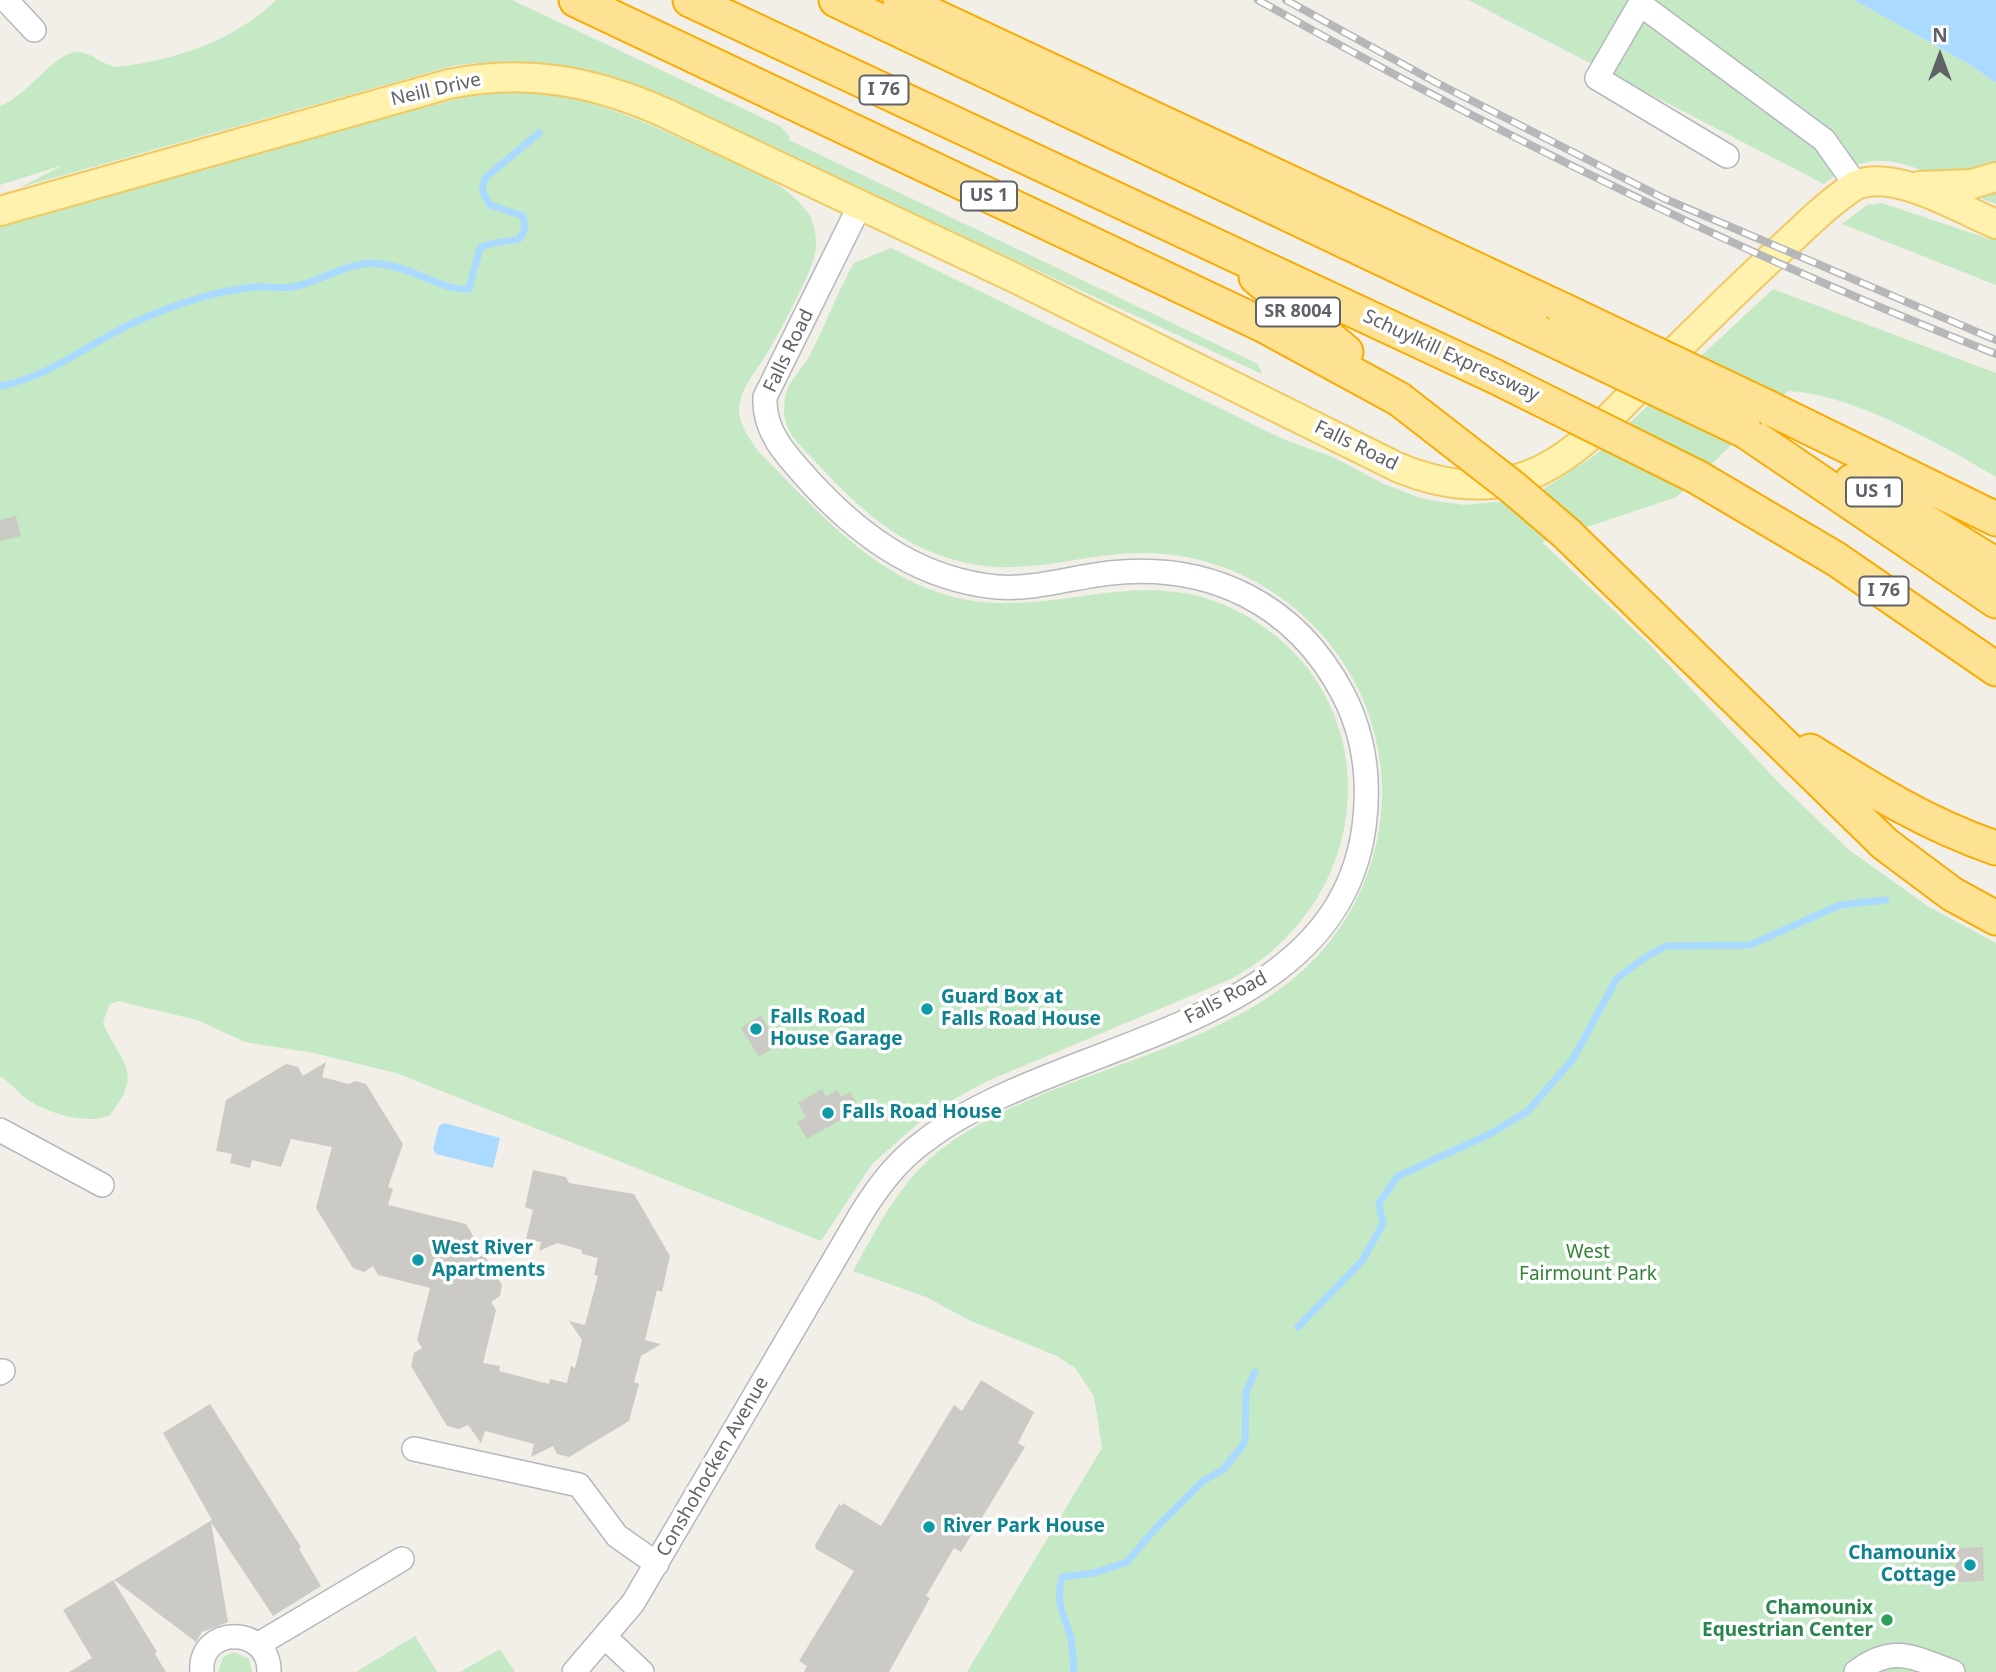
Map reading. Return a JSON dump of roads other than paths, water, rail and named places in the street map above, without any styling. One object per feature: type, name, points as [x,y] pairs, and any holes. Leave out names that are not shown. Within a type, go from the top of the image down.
[{"type":"highway","name":"US 1","points":[[576,0],[1263,325],[1399,399],[1511,486],[1566,533],[1754,715],[1891,802],[1932,823],[1996,848]]},
{"type":"highway","name":"Schuylkill Expressway","points":[[690,0],[1494,376],[1697,477],[1836,559],[1996,669]]},
{"type":"highway","name":"US 1","points":[[836,0],[1551,322],[1745,431],[1872,491],[1996,565]]},
{"type":"highway","points":[[900,0],[1551,322],[1769,408],[1996,519]]},
{"type":"highway","points":[[915,0],[979,40]]},
{"type":"highway","name":"SR 8004","points":[[1223,248],[1399,399]]},
{"type":"highway","points":[[1745,431],[1996,601]]},
{"type":"highway","points":[[1754,715],[1885,845],[1952,894],[1996,918]]},
{"type":"main road","name":"Neill Drive","points":[[0,211],[421,92],[475,79],[525,76],[572,82],[640,102],[860,205]]},
{"type":"main road","points":[[1906,185],[1956,186],[1996,177]]},
{"type":"main road","points":[[1856,185],[1880,179],[1906,185],[1996,224]]},
{"type":"main road","name":"Falls Road","points":[[860,205],[1017,279],[1397,467],[1437,482],[1486,485],[1540,470],[1578,446],[1733,293],[1835,200],[1856,185]]},
{"type":"street","points":[[6,0],[34,30]]},
{"type":"street","points":[[1727,156],[1597,78],[1640,4],[1824,141],[1856,185]]},
{"type":"street","name":"Falls Road","points":[[839,1252],[890,1171],[926,1139],[951,1122],[999,1096],[1220,1005],[1264,981],[1299,952],[1330,917],[1349,878],[1363,835],[1367,791],[1366,767],[1356,724],[1336,681],[1324,662],[1293,628],[1255,600],[1211,580],[1166,570],[1108,573],[1015,588],[958,580],[912,564],[878,544],[849,522],[795,464],[773,435],[767,421],[765,397],[860,205]]},
{"type":"street","points":[[0,1130],[102,1185]]},
{"type":"street","name":"Conshohocken Avenue","points":[[574,1672],[606,1638],[633,1603],[839,1252]]},
{"type":"street","points":[[414,1449],[579,1485],[617,1535],[657,1564]]},
{"type":"street","points":[[259,1644],[402,1559]]},
{"type":"street","points":[[202,1672],[204,1656],[218,1640],[240,1635],[259,1644],[266,1654],[269,1672]]},
{"type":"street","points":[[606,1638],[642,1672]]},
{"type":"street","points":[[1856,1672],[1886,1655],[1912,1658],[1953,1672]]},
{"type":"water","points":[[1854,0],[1996,0],[1996,83],[1969,64]]},
{"type":"water","points":[[444,1123],[500,1138],[493,1168],[436,1154],[433,1149],[439,1126]]},
{"type":"waterway","points":[[0,386],[18,382],[52,368],[116,331],[147,317],[177,305],[224,292],[255,287],[292,287],[350,267],[374,264],[389,265],[444,285],[469,289],[480,248],[519,239],[525,229],[523,216],[490,205],[482,191],[485,178],[539,133]]},
{"type":"waterway","points":[[1298,1327],[1362,1261],[1383,1224],[1379,1203],[1398,1176],[1490,1134],[1528,1111],[1573,1059],[1617,978],[1666,946],[1750,945],[1840,905],[1886,900]]},
{"type":"waterway","points":[[1074,1672],[1071,1638],[1059,1595],[1062,1577],[1094,1573],[1127,1562],[1156,1528],[1203,1481],[1224,1469],[1245,1442],[1246,1392],[1255,1372]]},
{"type":"railway","points":[[1258,0],[1438,98],[1621,190],[1807,276],[1996,354]]},
{"type":"railway","points":[[1286,0],[1437,83],[1663,198],[1996,340]]},
{"type":"place","name":"Guard Box at Falls Road House","points":[[927,1009]]},
{"type":"place","name":"Falls Road House Garage","points":[[756,1029]]},
{"type":"place","name":"Falls Road House","points":[[828,1113]]},
{"type":"place","name":"West River Apartments","points":[[418,1260]]},
{"type":"place","name":"River Park House","points":[[929,1527]]},
{"type":"place","name":"Chamounix Cottage","points":[[1970,1565]]},
{"type":"place","name":"Chamounix Equestrian Center","points":[[1887,1620]]},
{"type":"park label","name":"West Fairmount Park","points":[[1588,1264]]}]
